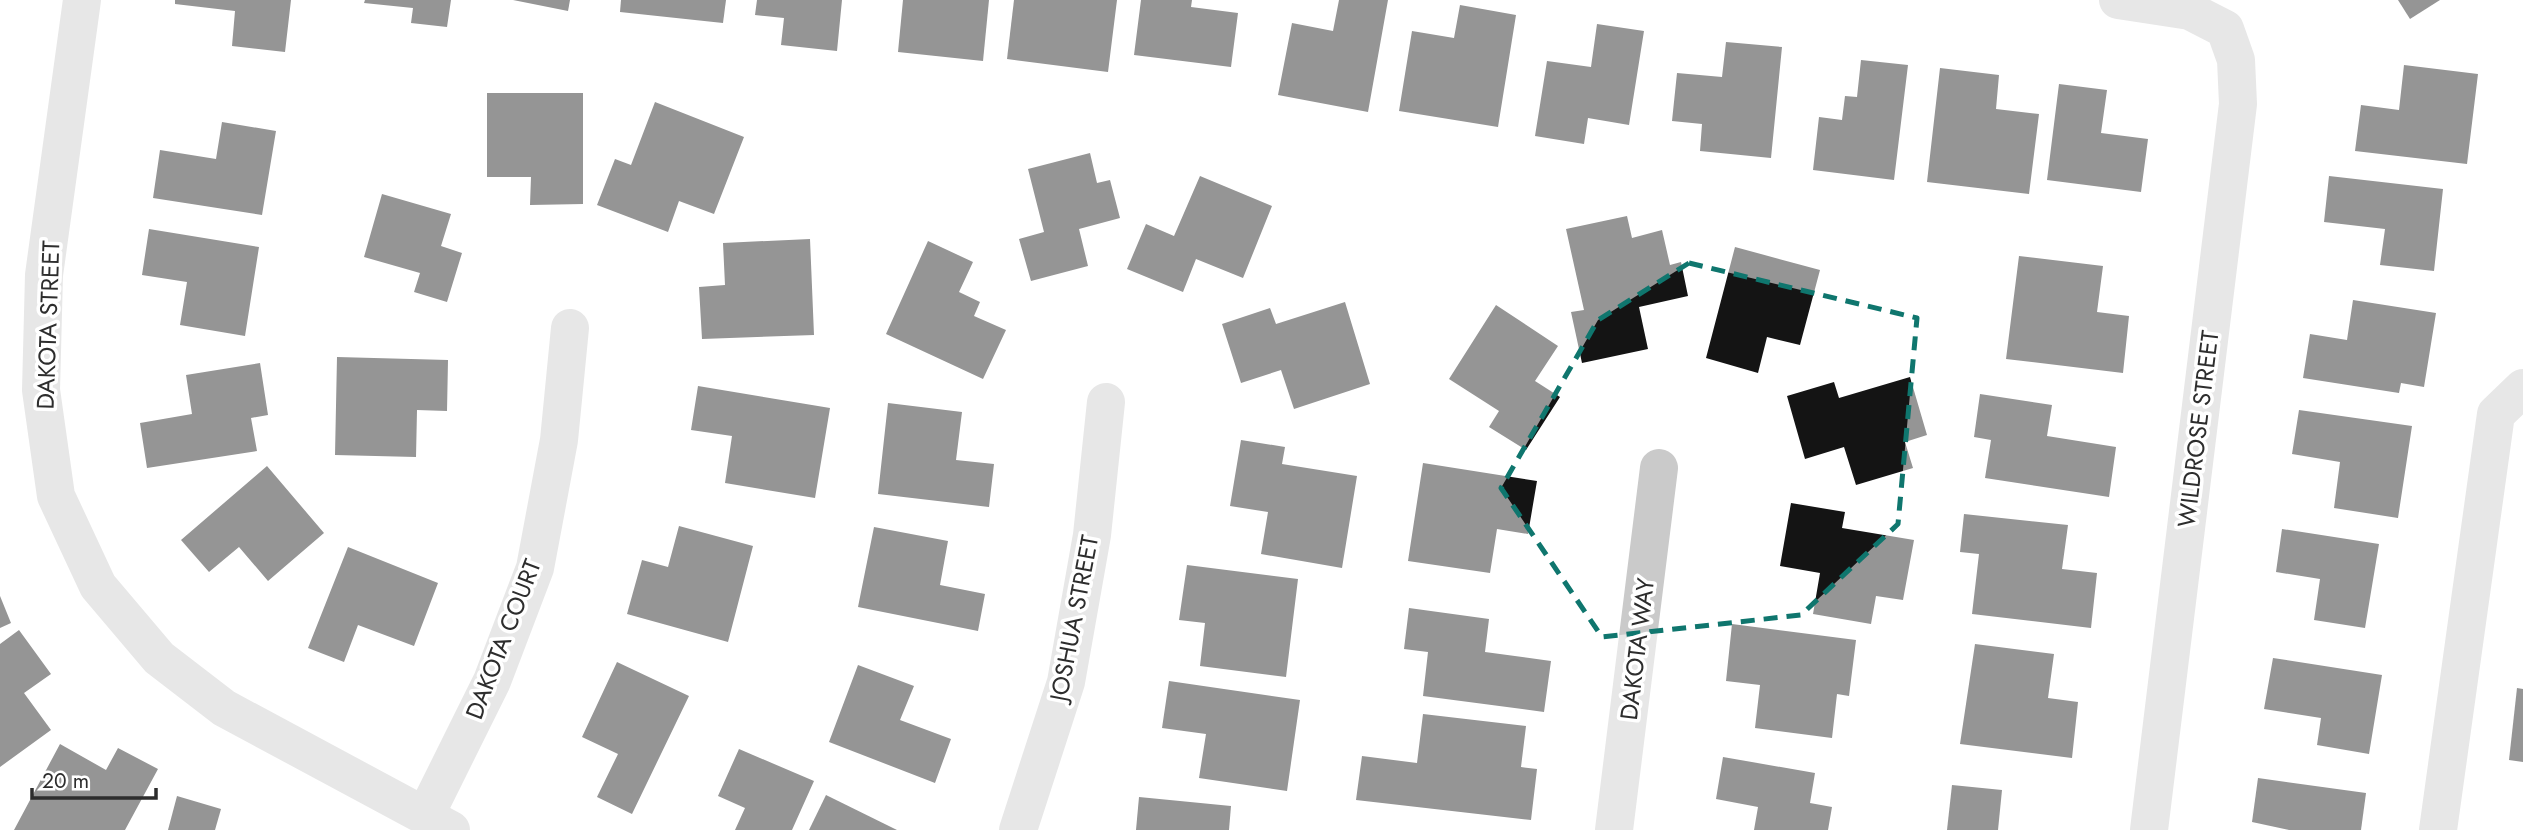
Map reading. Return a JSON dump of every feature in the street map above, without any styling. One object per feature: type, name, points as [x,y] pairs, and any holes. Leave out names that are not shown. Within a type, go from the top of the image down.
[{"type":"street","name":"DAKOTA STREET","points":[[82,0],[44,275],[41,390],[55,496],[98,586],[159,658],[224,708],[438,823]]},
{"type":"street","name":"WILDROSE STREET","points":[[2118,0],[2190,11],[2225,29],[2236,60],[2238,104],[2149,830]]},
{"type":"street","name":"DAKOTA COURT","points":[[438,823],[535,568],[559,440],[570,328]]},
{"type":"street","points":[[2438,830],[2496,414],[2523,388]]},
{"type":"street","name":"JOSHUA STREET","points":[[1018,830],[1066,682],[1092,535],[1106,402]]},
{"type":"street","name":"DAKOTA WAY","points":[[1614,830],[1659,468]]},
{"type":"highlighted area","points":[[1689,263],[1917,318],[1898,524],[1801,615],[1602,637],[1501,488],[1598,320]]},
{"type":"building","points":[[175,0],[291,0],[285,52],[232,46],[235,11],[175,4]]},
{"type":"building","points":[[365,0],[451,0],[447,27],[411,23],[413,8],[364,3]]},
{"type":"building","points":[[513,0],[570,0],[568,11]]},
{"type":"building","points":[[621,0],[726,0],[723,23],[620,12]]},
{"type":"building","points":[[757,0],[842,0],[837,51],[781,45],[784,18],[755,15]]},
{"type":"building","points":[[903,0],[989,0],[983,61],[898,52]]},
{"type":"building","points":[[1014,0],[1117,0],[1108,72],[1007,59]]},
{"type":"building","points":[[1141,0],[1192,0],[1191,7],[1238,13],[1231,67],[1134,55]]},
{"type":"building","points":[[1339,0],[1388,0],[1368,112],[1278,95],[1292,23],[1333,31]]},
{"type":"building","points":[[2398,0],[2440,0],[2410,19]]},
{"type":"building","points":[[1460,5],[1516,15],[1498,127],[1399,111],[1412,31],[1454,38]]},
{"type":"building","points":[[1597,24],[1644,31],[1629,125],[1588,118],[1584,144],[1535,136],[1547,61],[1591,67]]},
{"type":"building","points":[[1726,42],[1782,47],[1771,158],[1700,151],[1702,124],[1672,121],[1677,73],[1722,77]]},
{"type":"building","points":[[1861,60],[1908,65],[1894,180],[1813,170],[1819,117],[1842,120],[1845,96],[1857,97]]},
{"type":"building","points":[[2404,65],[2478,74],[2467,164],[2355,151],[2361,105],[2399,110]]},
{"type":"building","points":[[1940,68],[1999,75],[1996,109],[2039,114],[2029,194],[1927,182]]},
{"type":"building","points":[[2059,84],[2107,90],[2101,133],[2148,139],[2141,192],[2047,180]]},
{"type":"building","points":[[487,93],[583,93],[583,204],[530,205],[531,177],[487,177]]},
{"type":"building","points":[[655,102],[744,137],[714,214],[679,201],[668,232],[597,205],[615,159],[631,165]]},
{"type":"building","points":[[222,122],[276,131],[262,215],[153,198],[160,150],[216,159]]},
{"type":"building","points":[[1090,153],[1097,183],[1110,180],[1120,218],[1079,229],[1088,266],[1031,281],[1019,239],[1044,232],[1028,169]]},
{"type":"building","points":[[1200,176],[1272,206],[1243,278],[1196,259],[1183,292],[1127,269],[1146,224],[1174,236]]},
{"type":"building","points":[[2329,176],[2443,189],[2434,271],[2380,265],[2385,229],[2324,222]]},
{"type":"building","points":[[382,194],[451,214],[441,246],[462,253],[447,302],[414,292],[420,273],[364,257]]},
{"type":"building","points":[[1627,216],[1632,238],[1662,230],[1670,265],[1681,262],[1688,296],[1639,307],[1648,349],[1582,363],[1571,312],[1584,310],[1566,229]]},
{"type":"building","points":[[149,229],[259,247],[245,336],[180,325],[187,282],[142,275]]},
{"type":"building","points":[[810,239],[814,335],[702,339],[699,287],[725,285],[723,243]]},
{"type":"building","points":[[928,241],[973,262],[959,292],[980,302],[974,316],[1006,330],[983,379],[886,334]]},
{"type":"building","points":[[1735,247],[1820,270],[1800,345],[1767,337],[1758,373],[1706,358]]},
{"type":"building","points":[[2019,256],[2103,266],[2097,312],[2129,316],[2123,373],[2006,359]]},
{"type":"building","points":[[2353,300],[2436,313],[2424,387],[2401,383],[2399,393],[2303,378],[2310,334],[2347,340]]},
{"type":"building","points":[[1345,302],[1370,384],[1294,409],[1281,370],[1241,383],[1222,324],[1270,308],[1276,324]]},
{"type":"building","points":[[1496,305],[1558,346],[1535,381],[1560,397],[1526,450],[1489,427],[1499,411],[1449,379]]},
{"type":"building","points":[[337,357],[448,360],[447,411],[417,410],[416,457],[335,455]]},
{"type":"building","points":[[260,363],[268,415],[251,418],[257,451],[147,468],[140,423],[192,414],[186,375]]},
{"type":"building","points":[[1910,377],[1927,435],[1905,442],[1913,468],[1856,485],[1844,447],[1805,459],[1787,396],[1834,382],[1839,398]]},
{"type":"building","points":[[698,386],[830,408],[815,498],[725,483],[732,436],[691,430]]},
{"type":"building","points":[[1980,394],[2052,405],[2047,436],[2116,447],[2109,497],[1985,478],[1991,440],[1974,437]]},
{"type":"building","points":[[888,403],[962,412],[956,460],[994,464],[989,507],[878,494]]},
{"type":"building","points":[[2299,410],[2412,426],[2398,518],[2334,508],[2340,462],[2292,454]]},
{"type":"building","points":[[1241,440],[1285,447],[1282,464],[1357,476],[1342,568],[1261,554],[1268,512],[1230,506]]},
{"type":"building","points":[[1423,463],[1537,481],[1528,534],[1497,529],[1490,573],[1408,561]]},
{"type":"building","points":[[267,466],[324,533],[268,581],[239,547],[209,572],[181,540]]},
{"type":"building","points":[[1791,503],[1845,512],[1842,528],[1914,540],[1903,600],[1876,596],[1871,624],[1813,614],[1820,573],[1780,566]]},
{"type":"building","points":[[1964,514],[2068,525],[2062,569],[2097,573],[2091,628],[1972,614],[1979,554],[1960,552]]},
{"type":"building","points":[[679,526],[753,546],[728,642],[627,614],[642,560],[668,567]]},
{"type":"building","points":[[874,527],[948,541],[940,585],[985,594],[978,631],[858,607]]},
{"type":"building","points":[[2282,529],[2379,544],[2365,628],[2314,620],[2320,579],[2276,572]]},
{"type":"building","points":[[348,547],[438,583],[414,646],[358,625],[344,662],[308,648]]},
{"type":"building","points":[[1187,565],[1298,579],[1286,677],[1200,666],[1205,623],[1179,620]]},
{"type":"building","points":[[0,596],[11,623],[0,628]]},
{"type":"building","points":[[1409,608],[1489,619],[1485,652],[1551,661],[1544,712],[1423,696],[1428,652],[1404,649]]},
{"type":"building","points":[[1732,624],[1856,640],[1849,696],[1837,694],[1832,738],[1755,728],[1760,685],[1726,681]]},
{"type":"building","points":[[19,630],[51,674],[24,693],[51,730],[0,767],[0,644]]},
{"type":"building","points":[[1975,644],[2054,654],[2048,698],[2078,702],[2072,758],[1960,744]]},
{"type":"building","points":[[2273,658],[2382,675],[2369,754],[2317,745],[2321,718],[2264,709]]},
{"type":"building","points":[[617,662],[689,696],[632,814],[597,797],[618,754],[582,737]]},
{"type":"building","points":[[858,665],[914,686],[900,720],[951,739],[935,783],[829,742]]},
{"type":"building","points":[[1169,681],[1300,700],[1287,791],[1199,778],[1206,734],[1162,728]]},
{"type":"building","points":[[2517,688],[2523,689],[2523,762],[2509,760]]},
{"type":"building","points":[[1423,714],[1526,726],[1521,767],[1537,769],[1531,820],[1356,800],[1362,756],[1417,763]]},
{"type":"building","points":[[60,744],[106,770],[118,748],[158,769],[125,830],[14,830]]},
{"type":"building","points":[[739,749],[814,781],[792,830],[735,830],[745,808],[718,796]]},
{"type":"building","points":[[1723,757],[1815,773],[1810,803],[1832,807],[1828,830],[1754,830],[1758,807],[1716,799]]},
{"type":"building","points":[[2258,778],[2366,793],[2361,830],[2289,830],[2252,822]]},
{"type":"building","points":[[1952,785],[2002,790],[1998,830],[1947,830]]},
{"type":"building","points":[[826,795],[897,830],[809,830]]},
{"type":"building","points":[[177,796],[221,809],[215,830],[168,830]]},
{"type":"building","points":[[1139,797],[1231,806],[1229,830],[1136,830]]}]
